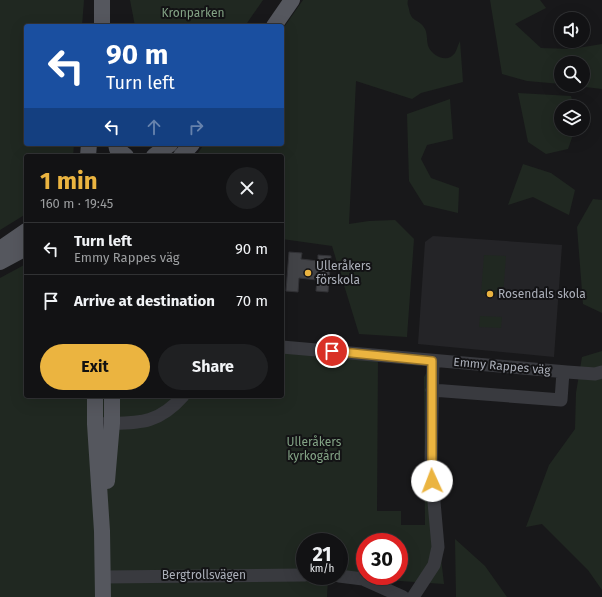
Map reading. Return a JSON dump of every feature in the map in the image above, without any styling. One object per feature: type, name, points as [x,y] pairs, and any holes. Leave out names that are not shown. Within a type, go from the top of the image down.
[{"type":"main road","points":[[102,0],[102,24]]},
{"type":"main road","points":[[275,24],[292,0]]},
{"type":"main road","points":[[116,146],[117,149],[123,154]]},
{"type":"main road","points":[[155,154],[167,146]]},
{"type":"main road","points":[[183,154],[190,146]]},
{"type":"main road","points":[[0,249],[24,232]]},
{"type":"main road","points":[[0,262],[24,249]]},
{"type":"main road","points":[[96,398],[95,424],[102,531],[103,597]]},
{"type":"main road","points":[[102,531],[112,423],[112,398]]},
{"type":"street","name":"Emmy Rappes väg","points":[[284,348],[563,372],[595,374],[602,372]]},
{"type":"street","points":[[413,597],[434,565],[438,547],[431,468],[432,361]]},
{"type":"street","points":[[432,390],[561,400],[563,372]]},
{"type":"street","points":[[95,424],[143,422],[151,420],[174,406],[181,398]]},
{"type":"street","name":"Bergtrollsvägen","points":[[102,577],[296,575]]},
{"type":"street","points":[[348,577],[363,579],[403,597]]},
{"type":"shaded area","name":"Rosendals skola","points":[[433,236],[562,245],[554,357],[418,344],[425,242]]},
{"type":"green space","points":[[0,0],[84,0],[82,24],[24,24],[24,146],[74,146],[73,154],[24,154],[24,215],[0,230]]},
{"type":"green space","name":"Kronparken","points":[[130,0],[263,0],[246,24],[135,24]]},
{"type":"green space","points":[[303,0],[408,0],[410,13],[413,19],[420,23],[425,29],[428,46],[434,54],[441,58],[449,58],[455,53],[460,41],[463,82],[421,93],[412,99],[356,81],[349,224],[369,221],[395,220],[414,239],[407,337],[359,334],[332,246],[284,239],[284,154],[197,154],[203,146],[284,146],[284,27]]},
{"type":"green space","points":[[490,0],[540,0],[546,8],[515,24],[541,48],[590,48],[590,46],[602,44],[602,89],[590,88],[590,56],[554,56],[554,83],[527,81],[502,74]]},
{"type":"green space","points":[[518,93],[571,96],[572,100],[554,100],[554,136],[573,136],[568,149],[546,154],[528,142]]},
{"type":"green space","points":[[450,99],[453,139],[427,145],[421,159],[431,178],[459,188],[458,213],[424,205],[409,181],[407,114]]},
{"type":"green space","points":[[523,164],[551,173],[575,190],[569,215],[533,197],[508,205]]},
{"type":"green space","points":[[593,199],[602,200],[602,313],[583,304],[577,227]]},
{"type":"green space","points":[[484,255],[506,256],[503,295],[481,294]]},
{"type":"green space","name":"Ulleråkers kyrkogård","points":[[24,265],[24,398],[284,398],[284,347],[378,357],[377,511],[401,511],[401,525],[425,525],[424,377],[433,361],[438,532],[444,584],[408,582],[408,533],[356,533],[356,578],[348,577],[348,533],[296,533],[296,585],[328,585],[327,597],[0,597],[0,278]]},
{"type":"green space","points":[[480,316],[502,317],[501,328],[479,327]]},
{"type":"green space","points":[[602,351],[602,590],[588,570],[542,524],[526,527],[549,465],[575,429],[576,393],[582,357]]},
{"type":"green space","points":[[455,539],[485,566],[507,597],[456,597]]},
{"type":"building","name":"Ulleråkers förskola","points":[[289,252],[302,253],[301,259],[318,261],[318,255],[331,256],[328,292],[316,291],[317,280],[299,278],[298,292],[286,291]]},
{"type":"place","name":"Ulleråkers förskola","points":[[308,273]]},
{"type":"place","name":"Rosendals skola","points":[[490,294]]},
{"type":"route","points":[[332,351],[378,357],[432,361],[432,481]]}]
